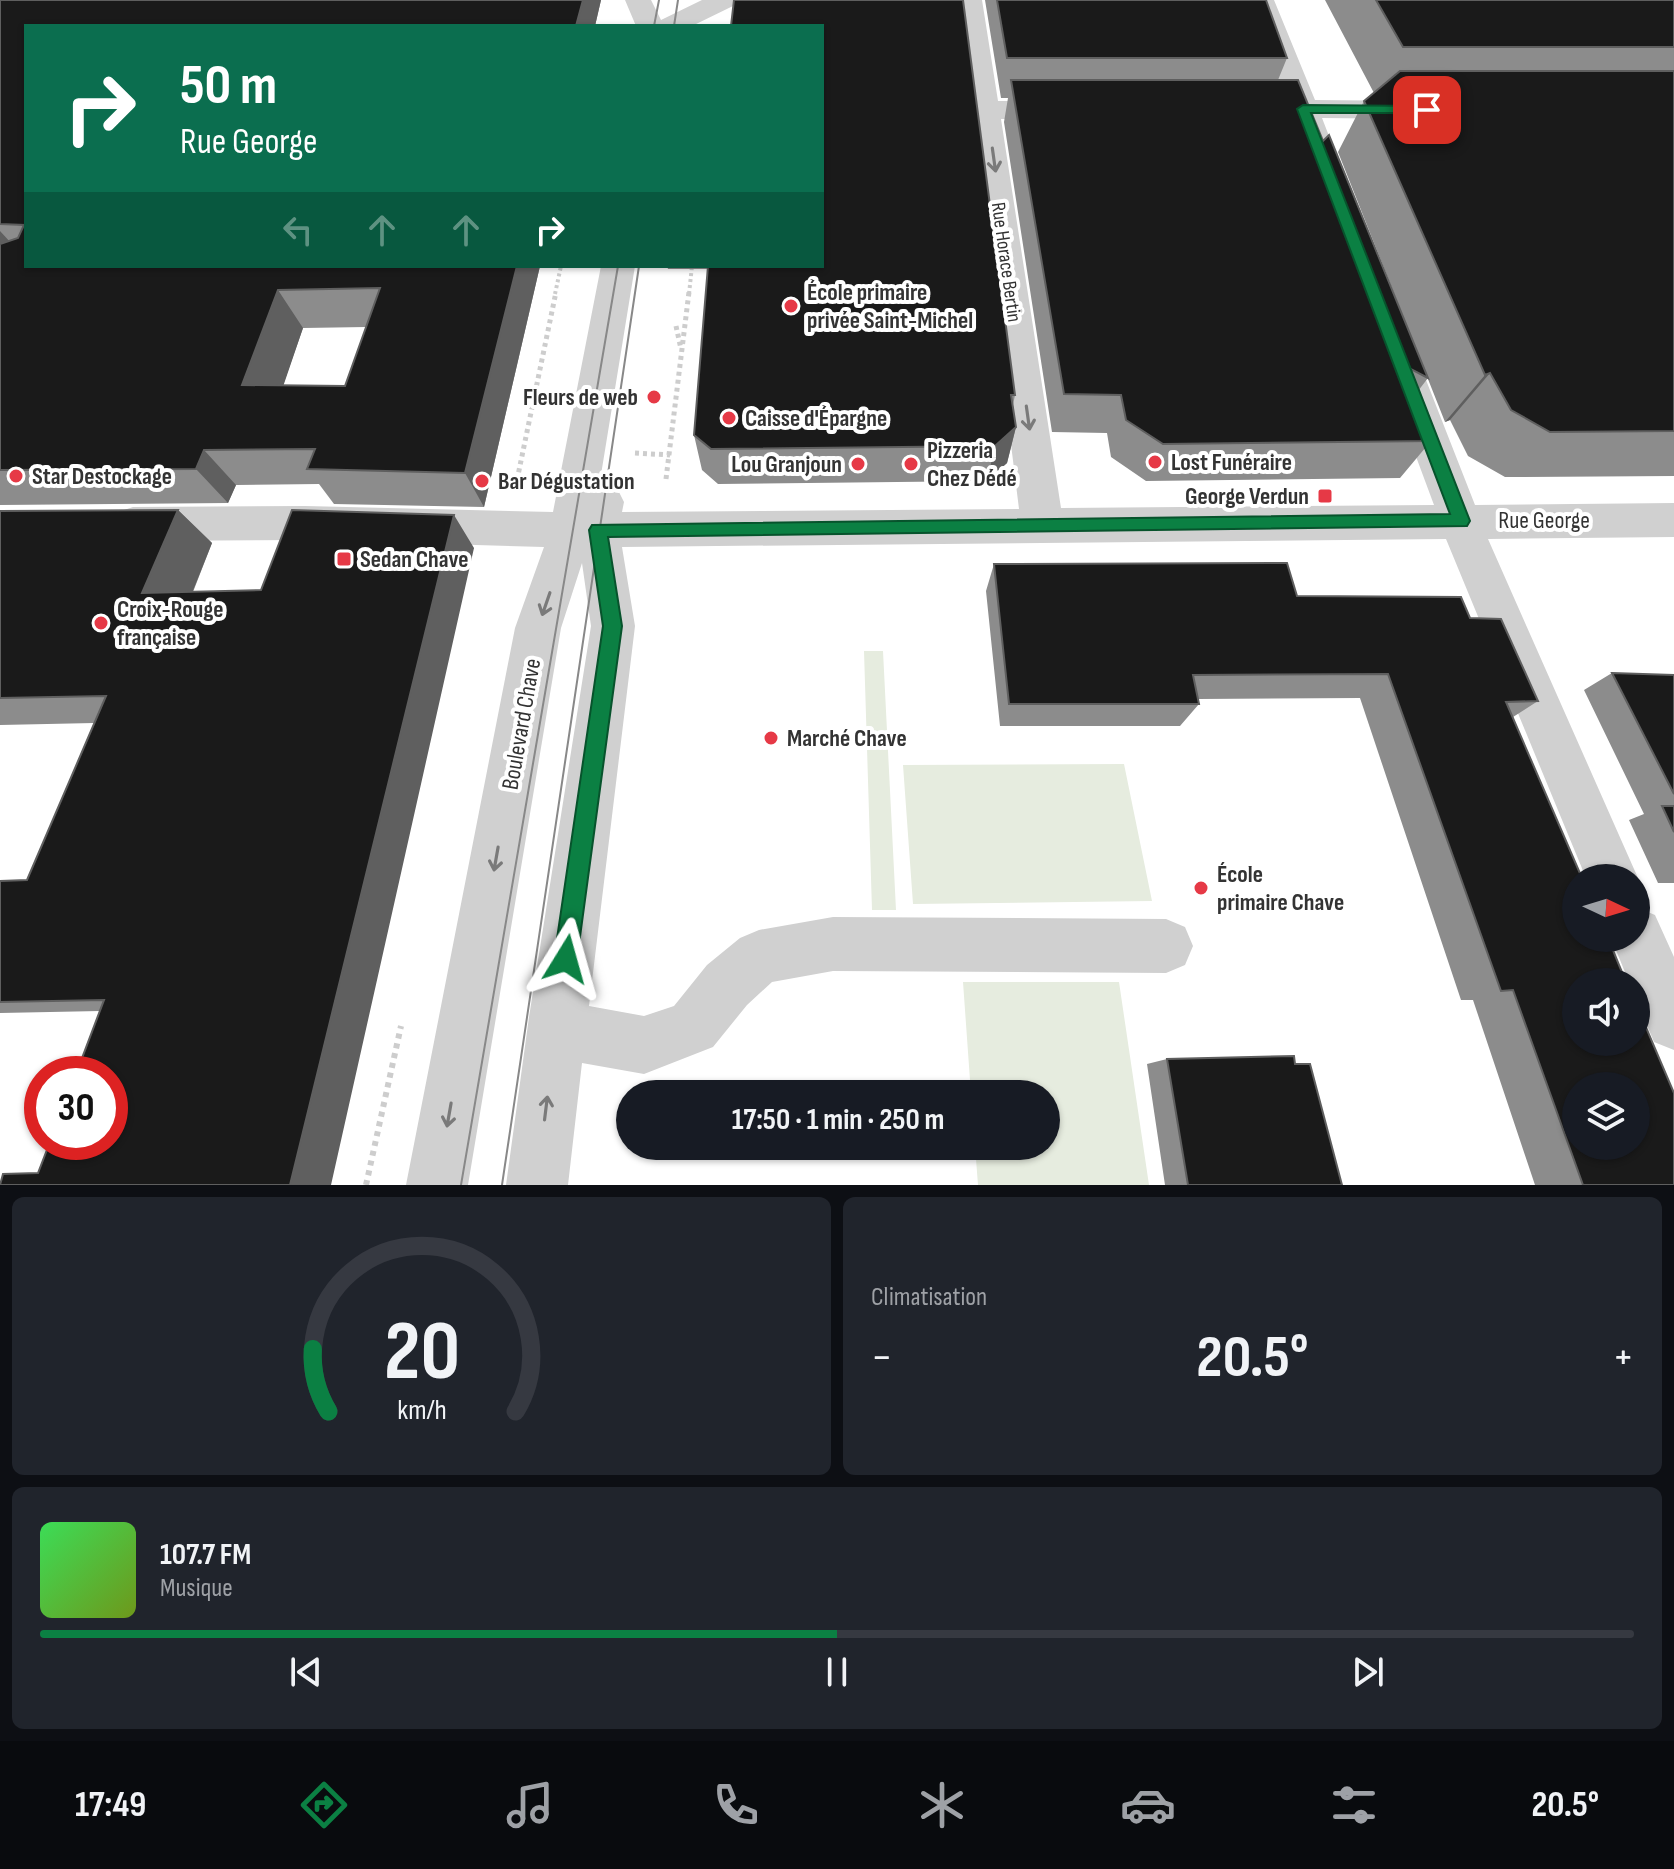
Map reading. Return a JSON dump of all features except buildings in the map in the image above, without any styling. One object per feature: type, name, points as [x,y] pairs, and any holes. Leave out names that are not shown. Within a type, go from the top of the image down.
[{"type":"street","points":[[638,0],[665,24]]},
{"type":"street","points":[[669,24],[690,0]]},
{"type":"street","points":[[671,24],[723,0]]},
{"type":"street","name":"Rue Horace Bertin","points":[[969,0],[987,110],[1042,524]]},
{"type":"street","points":[[1261,0],[1326,168]]},
{"type":"street","points":[[1252,109],[1442,110]]},
{"type":"street","points":[[987,110],[1099,110]]},
{"type":"street","name":"Boulevard Chave","points":[[537,1185],[557,1017],[613,626],[585,530],[618,268]]},
{"type":"street","name":"Boulevard Chave","points":[[437,1185],[538,628],[585,530],[639,268]]},
{"type":"street","points":[[1388,330],[1486,588],[1606,864]]},
{"type":"street","name":"Rue George","points":[[92,524],[305,523],[585,530],[1674,520]]},
{"type":"street","points":[[557,1017],[583,1035],[644,1045],[693,1027],[727,985],[759,957],[833,944],[1166,946]]},
{"type":"street","points":[[1644,952],[1674,1022]]},
{"type":"path","points":[[516,486],[539,360],[561,268]]},
{"type":"path","points":[[665,486],[692,268]]},
{"type":"path","points":[[676,326],[682,354]]},
{"type":"path","points":[[539,360],[557,331]]},
{"type":"shaded area","points":[[864,651],[883,651],[896,910],[872,910]]},
{"type":"shaded area","points":[[1124,764],[1152,901],[913,904],[903,765]]},
{"type":"shaded area","points":[[963,982],[1119,982],[1149,1185],[978,1185],[976,1160],[1060,1160],[1060,1080],[970,1080]]},
{"type":"tram line","points":[[654,24],[659,0]]},
{"type":"tram line","points":[[674,24],[678,0]]},
{"type":"tram line","points":[[461,1185],[618,268]]},
{"type":"tram line","points":[[502,1185],[639,268]]},
{"type":"place","name":"École primaire privée Saint-Michel","points":[[791,306]]},
{"type":"place","name":"Fleurs de web","points":[[654,397]]},
{"type":"place","name":"Caisse d'Épargne","points":[[729,418]]},
{"type":"place","name":"Lost Funéraire","points":[[1155,462]]},
{"type":"place","name":"Lou Granjoun","points":[[858,464]]},
{"type":"place","name":"Pizzeria Chez Dédé","points":[[911,464]]},
{"type":"place","name":"Star Destockage","points":[[16,476]]},
{"type":"place","name":"Bar Dégustation","points":[[482,481]]},
{"type":"place","name":"George Verdun","points":[[1325,496]]},
{"type":"place","name":"Sedan Chave","points":[[344,559]]},
{"type":"place","name":"Croix-Rouge française","points":[[101,623]]},
{"type":"place","name":"Marché Chave","points":[[771,738]]},
{"type":"place","name":"École primaire Chave","points":[[1201,888]]},
{"type":"route","points":[[566,959],[613,626],[598,530],[1461,521],[1303,109],[1427,110]]}]
